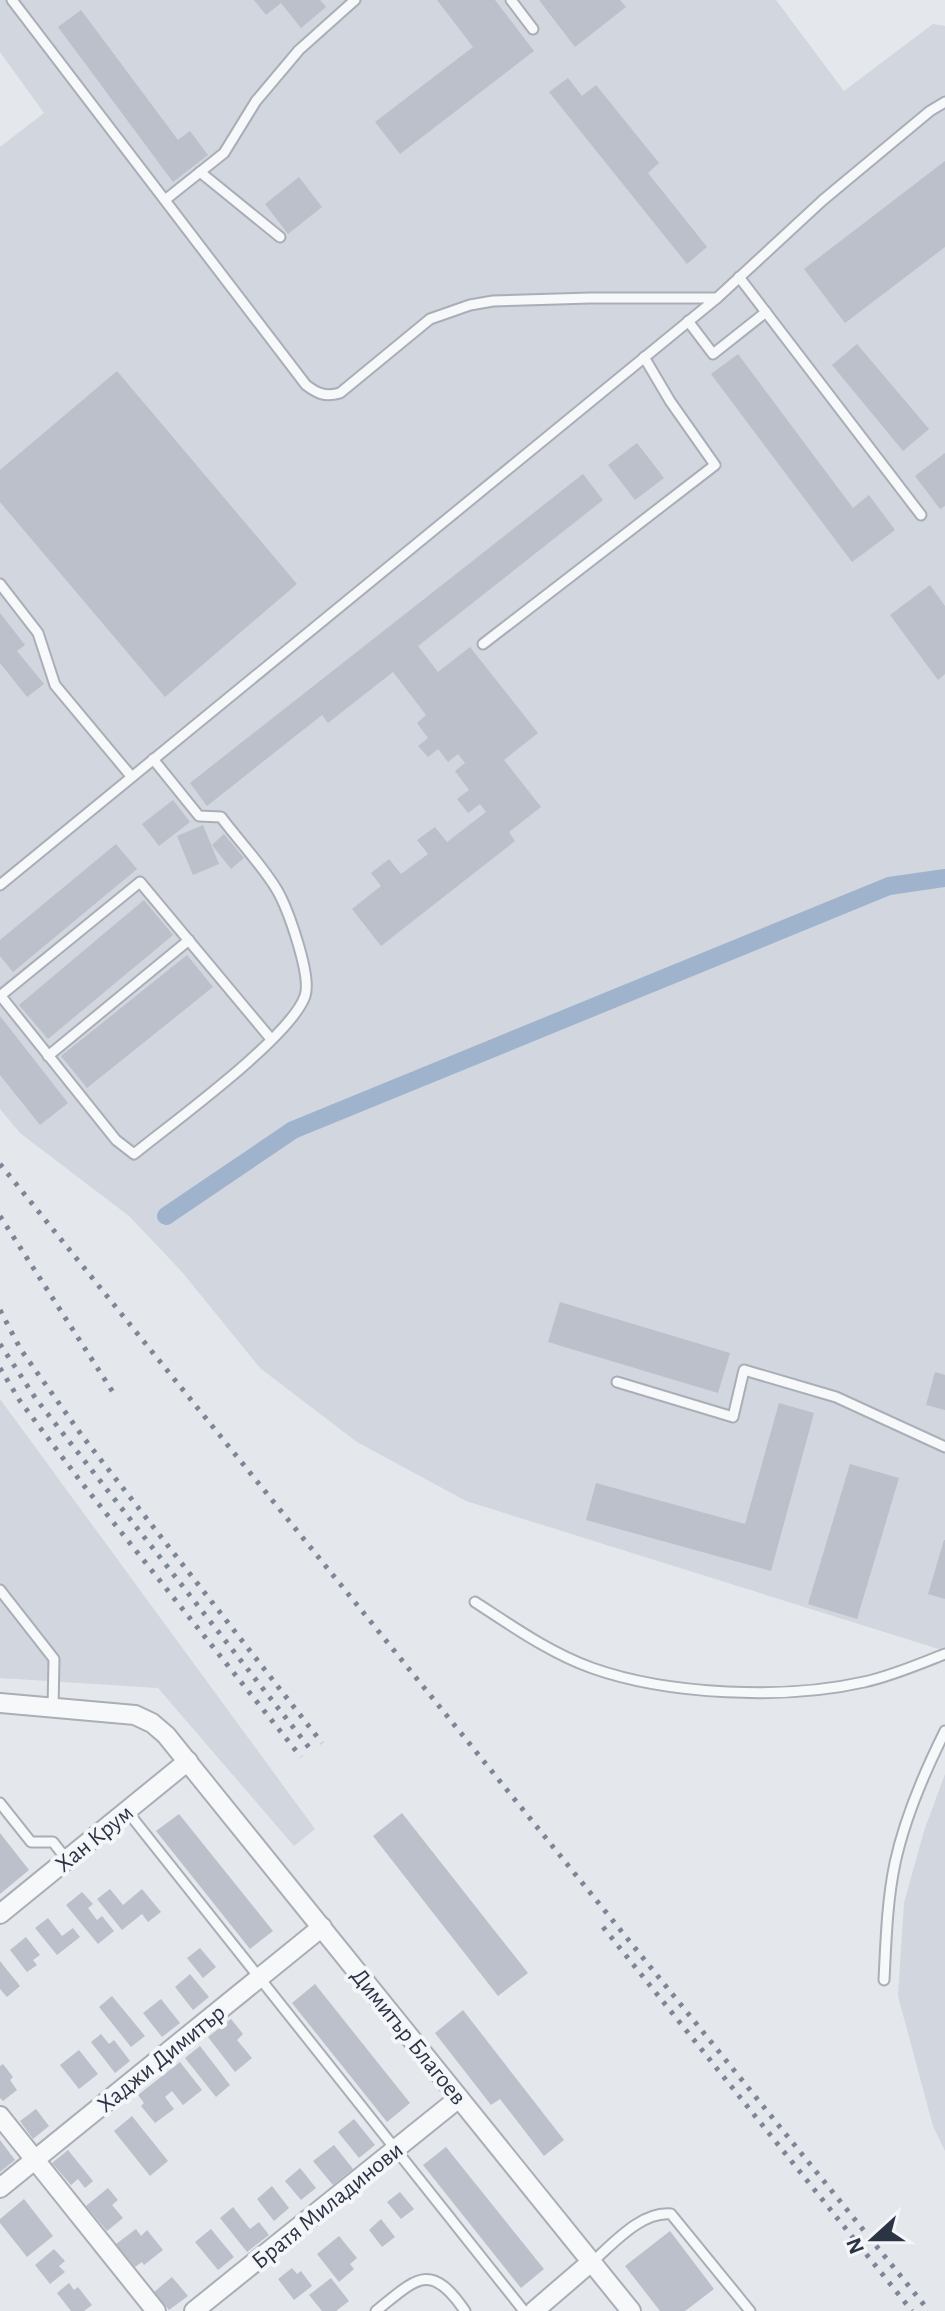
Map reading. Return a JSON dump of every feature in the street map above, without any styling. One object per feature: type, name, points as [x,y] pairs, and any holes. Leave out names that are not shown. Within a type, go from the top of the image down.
[{"type":"street","name":"Димитър Благоев","points":[[0,1703],[135,1715],[152,1723],[166,1735],[631,2311]]},
{"type":"street","name":"Хан Крум","points":[[0,1914],[188,1761]]},
{"type":"street","name":"Хаджи Димитър","points":[[0,2188],[322,1927]]},
{"type":"street","name":"Братя Миладинови","points":[[194,2311],[459,2098]]},
{"type":"street","points":[[0,2116],[156,2311]]},
{"type":"street","points":[[534,2311],[591,2262]]},
{"type":"lane","points":[[12,0],[306,385],[317,393],[340,393],[430,319],[470,305],[493,301],[563,299],[717,298]]},
{"type":"lane","points":[[165,200],[224,153],[256,101],[299,50],[355,0]]},
{"type":"lane","points":[[511,0],[533,29]]},
{"type":"lane","points":[[0,885],[717,298],[823,200],[945,102]]},
{"type":"lane","points":[[200,172],[280,237]]},
{"type":"lane","points":[[739,277],[921,515]]},
{"type":"lane","points":[[688,321],[713,354],[766,312]]},
{"type":"lane","points":[[483,644],[715,465],[670,401],[644,357]]},
{"type":"lane","points":[[0,584],[38,633],[55,685],[131,776]]},
{"type":"lane","points":[[153,759],[199,816],[221,817],[278,891],[307,977],[305,996],[293,1016],[271,1039],[134,1154],[116,1140],[0,996],[140,882],[271,1039]]},
{"type":"lane","points":[[48,1056],[189,940]]},
{"type":"lane","points":[[617,1382],[733,1417],[744,1370],[836,1397],[945,1447]]},
{"type":"lane","points":[[0,1590],[54,1659],[53,1708]]},
{"type":"lane","points":[[475,1602],[534,1640],[590,1667],[643,1683],[695,1691],[799,1691],[864,1683],[945,1654]]},
{"type":"lane","points":[[884,1980],[887,1917],[895,1864],[909,1814],[945,1731]]},
{"type":"lane","points":[[0,1803],[31,1842],[53,1842],[67,1860]]},
{"type":"lane","points":[[127,1811],[524,2311]]},
{"type":"lane","points":[[591,2262],[645,2219],[661,2213],[671,2214],[750,2311]]},
{"type":"lane","points":[[376,2311],[407,2285],[431,2279],[452,2291],[465,2311]]},
{"type":"shaded area","points":[[0,0],[776,0],[844,91],[933,24],[945,26],[945,1651],[466,1501],[357,1442],[260,1368],[182,1272],[129,1216],[20,1133],[0,1109],[0,147],[44,113],[0,52]]},
{"type":"shaded area","points":[[0,1399],[315,1829],[294,1846],[158,1688],[0,1678]]},
{"type":"shaded area","points":[[945,1774],[945,2151],[933,2126],[898,1996],[904,1903],[924,1831]]},
{"type":"building","points":[[254,0],[320,0],[326,7],[301,28],[281,3],[266,15]]},
{"type":"building","points":[[437,0],[495,0],[534,51],[400,154],[375,122],[473,47]]},
{"type":"building","points":[[539,0],[620,0],[626,7],[575,47]]},
{"type":"building","points":[[81,10],[178,140],[190,131],[208,155],[173,182],[58,27]]},
{"type":"building","points":[[568,78],[582,96],[596,85],[659,163],[648,173],[707,247],[687,264],[549,92]]},
{"type":"building","points":[[945,161],[945,247],[845,323],[804,269]]},
{"type":"building","points":[[299,177],[322,207],[288,234],[265,204]]},
{"type":"building","points":[[857,344],[929,429],[903,451],[832,365]]},
{"type":"building","points":[[738,354],[853,508],[869,495],[895,530],[852,562],[711,374]]},
{"type":"building","points":[[117,371],[297,584],[165,697],[0,502],[0,470]]},
{"type":"building","points":[[637,443],[664,478],[635,500],[608,465]]},
{"type":"building","points":[[945,453],[945,506],[940,509],[915,476]]},
{"type":"building","points":[[583,474],[603,500],[418,646],[438,672],[470,647],[538,733],[504,760],[541,807],[509,832],[515,841],[381,946],[352,909],[381,886],[371,873],[389,859],[401,874],[428,854],[417,840],[435,827],[447,842],[486,812],[480,804],[468,813],[457,799],[469,790],[455,771],[465,763],[458,754],[448,762],[438,749],[428,757],[418,746],[428,738],[417,723],[426,715],[393,672],[328,723],[322,715],[207,806],[190,783]]},
{"type":"building","points":[[930,585],[945,606],[945,674],[938,680],[890,615]]},
{"type":"building","points":[[0,613],[25,645],[17,651],[44,684],[27,697],[0,663]]},
{"type":"building","points":[[173,800],[190,822],[159,846],[142,824]]},
{"type":"building","points":[[203,825],[219,864],[193,875],[177,836]]},
{"type":"building","points":[[224,834],[244,858],[231,869],[212,845]]},
{"type":"building","points":[[116,844],[137,869],[13,972],[0,956],[0,940]]},
{"type":"building","points":[[144,900],[173,935],[48,1039],[19,1005]]},
{"type":"building","points":[[187,955],[213,987],[87,1088],[61,1056]]},
{"type":"building","points":[[0,1016],[68,1103],[40,1125],[0,1075]]},
{"type":"building","points":[[560,1302],[730,1353],[718,1393],[548,1342]]},
{"type":"building","points":[[935,1372],[945,1375],[945,1410],[926,1405]]},
{"type":"building","points":[[779,1403],[814,1413],[771,1571],[586,1520],[596,1483],[745,1524]]},
{"type":"building","points":[[850,1464],[899,1478],[857,1619],[808,1604]]},
{"type":"building","points":[[945,1540],[945,1599],[928,1594]]},
{"type":"building","points":[[402,1813],[528,1973],[498,1996],[373,1836]]},
{"type":"building","points":[[179,1814],[273,1931],[250,1949],[156,1831]]},
{"type":"building","points":[[0,1833],[29,1870],[0,1894]]},
{"type":"building","points":[[110,1889],[123,1905],[142,1889],[161,1912],[148,1922],[142,1914],[122,1930],[97,1899]]},
{"type":"building","points":[[82,1892],[93,1904],[88,1908],[97,1920],[102,1916],[114,1931],[98,1944],[66,1905]]},
{"type":"building","points":[[48,1918],[62,1936],[73,1928],[80,1937],[57,1955],[35,1928]]},
{"type":"building","points":[[26,1937],[40,1955],[33,1960],[37,1965],[27,1972],[10,1950]]},
{"type":"building","points":[[200,1948],[216,1967],[203,1978],[187,1958]]},
{"type":"building","points":[[0,1961],[20,1986],[7,1997],[0,1989]]},
{"type":"building","points":[[190,1974],[209,1997],[193,2010],[175,1987]]},
{"type":"building","points":[[315,1984],[410,2103],[387,2122],[292,2003]]},
{"type":"building","points":[[112,1996],[145,2036],[131,2047],[99,2007]]},
{"type":"building","points":[[161,1999],[180,2023],[162,2037],[143,2013]]},
{"type":"building","points":[[463,2010],[564,2140],[544,2156],[500,2099],[491,2105],[435,2033]]},
{"type":"building","points":[[231,2019],[243,2034],[237,2040],[252,2058],[235,2072],[208,2037]]},
{"type":"building","points":[[101,2034],[109,2044],[114,2040],[130,2061],[115,2073],[91,2042]]},
{"type":"building","points":[[200,2046],[230,2085],[216,2097],[185,2058]]},
{"type":"building","points":[[79,2050],[98,2074],[79,2089],[60,2065]]},
{"type":"building","points":[[180,2062],[202,2090],[183,2105],[172,2091],[165,2097],[174,2109],[155,2123],[141,2106],[144,2103],[138,2095]]},
{"type":"building","points":[[3,2064],[13,2077],[10,2080],[17,2090],[3,2101],[0,2098],[0,2066]]},
{"type":"building","points":[[36,2109],[49,2126],[33,2139],[20,2121]]},
{"type":"building","points":[[132,2116],[168,2161],[150,2176],[114,2131]]},
{"type":"building","points":[[354,2119],[375,2145],[359,2158],[338,2132]]},
{"type":"building","points":[[0,2140],[15,2160],[0,2172]]},
{"type":"building","points":[[334,2145],[353,2169],[333,2185],[313,2161]]},
{"type":"building","points":[[446,2147],[544,2269],[521,2288],[423,2165]]},
{"type":"building","points":[[68,2150],[93,2181],[85,2188],[78,2179],[71,2185],[52,2163]]},
{"type":"building","points":[[300,2168],[316,2188],[301,2200],[285,2181]]},
{"type":"building","points":[[272,2186],[289,2208],[274,2221],[257,2199]]},
{"type":"building","points":[[108,2188],[118,2200],[112,2205],[123,2218],[107,2231],[86,2206]]},
{"type":"building","points":[[400,2192],[414,2209],[401,2219],[387,2202]]},
{"type":"building","points":[[24,2199],[53,2236],[27,2257],[0,2223],[0,2219]]},
{"type":"building","points":[[233,2207],[250,2229],[259,2222],[269,2235],[247,2252],[220,2218]]},
{"type":"building","points":[[381,2219],[395,2237],[382,2247],[369,2230]]},
{"type":"building","points":[[136,2229],[141,2236],[147,2230],[163,2250],[144,2265],[142,2262],[135,2267],[116,2244]]},
{"type":"building","points":[[211,2229],[234,2257],[218,2270],[195,2242]]},
{"type":"building","points":[[670,2231],[714,2289],[685,2311],[660,2311],[625,2266]]},
{"type":"building","points":[[339,2236],[357,2258],[350,2264],[354,2269],[339,2282],[317,2254]]},
{"type":"building","points":[[54,2249],[65,2261],[59,2266],[65,2272],[50,2284],[35,2265]]},
{"type":"building","points":[[292,2268],[297,2274],[301,2271],[312,2286],[294,2300],[278,2279]]},
{"type":"building","points":[[172,2277],[188,2296],[169,2310],[154,2292]]},
{"type":"building","points":[[331,2278],[349,2301],[336,2311],[322,2311],[309,2295]]},
{"type":"building","points":[[69,2283],[74,2290],[78,2287],[92,2305],[84,2311],[71,2311],[57,2293]]},
{"type":"waterway","points":[[166,1216],[293,1130],[889,886],[945,878]]},
{"type":"railway","points":[[0,1164],[929,2311]]},
{"type":"railway","points":[[0,1216],[116,1397]]},
{"type":"railway","points":[[0,1310],[21,1350],[83,1437],[322,1743]]},
{"type":"railway","points":[[0,1344],[36,1399],[311,1750]]},
{"type":"railway","points":[[0,1368],[20,1401],[81,1482],[301,1757]]},
{"type":"railway","points":[[603,1927],[912,2311]]}]
